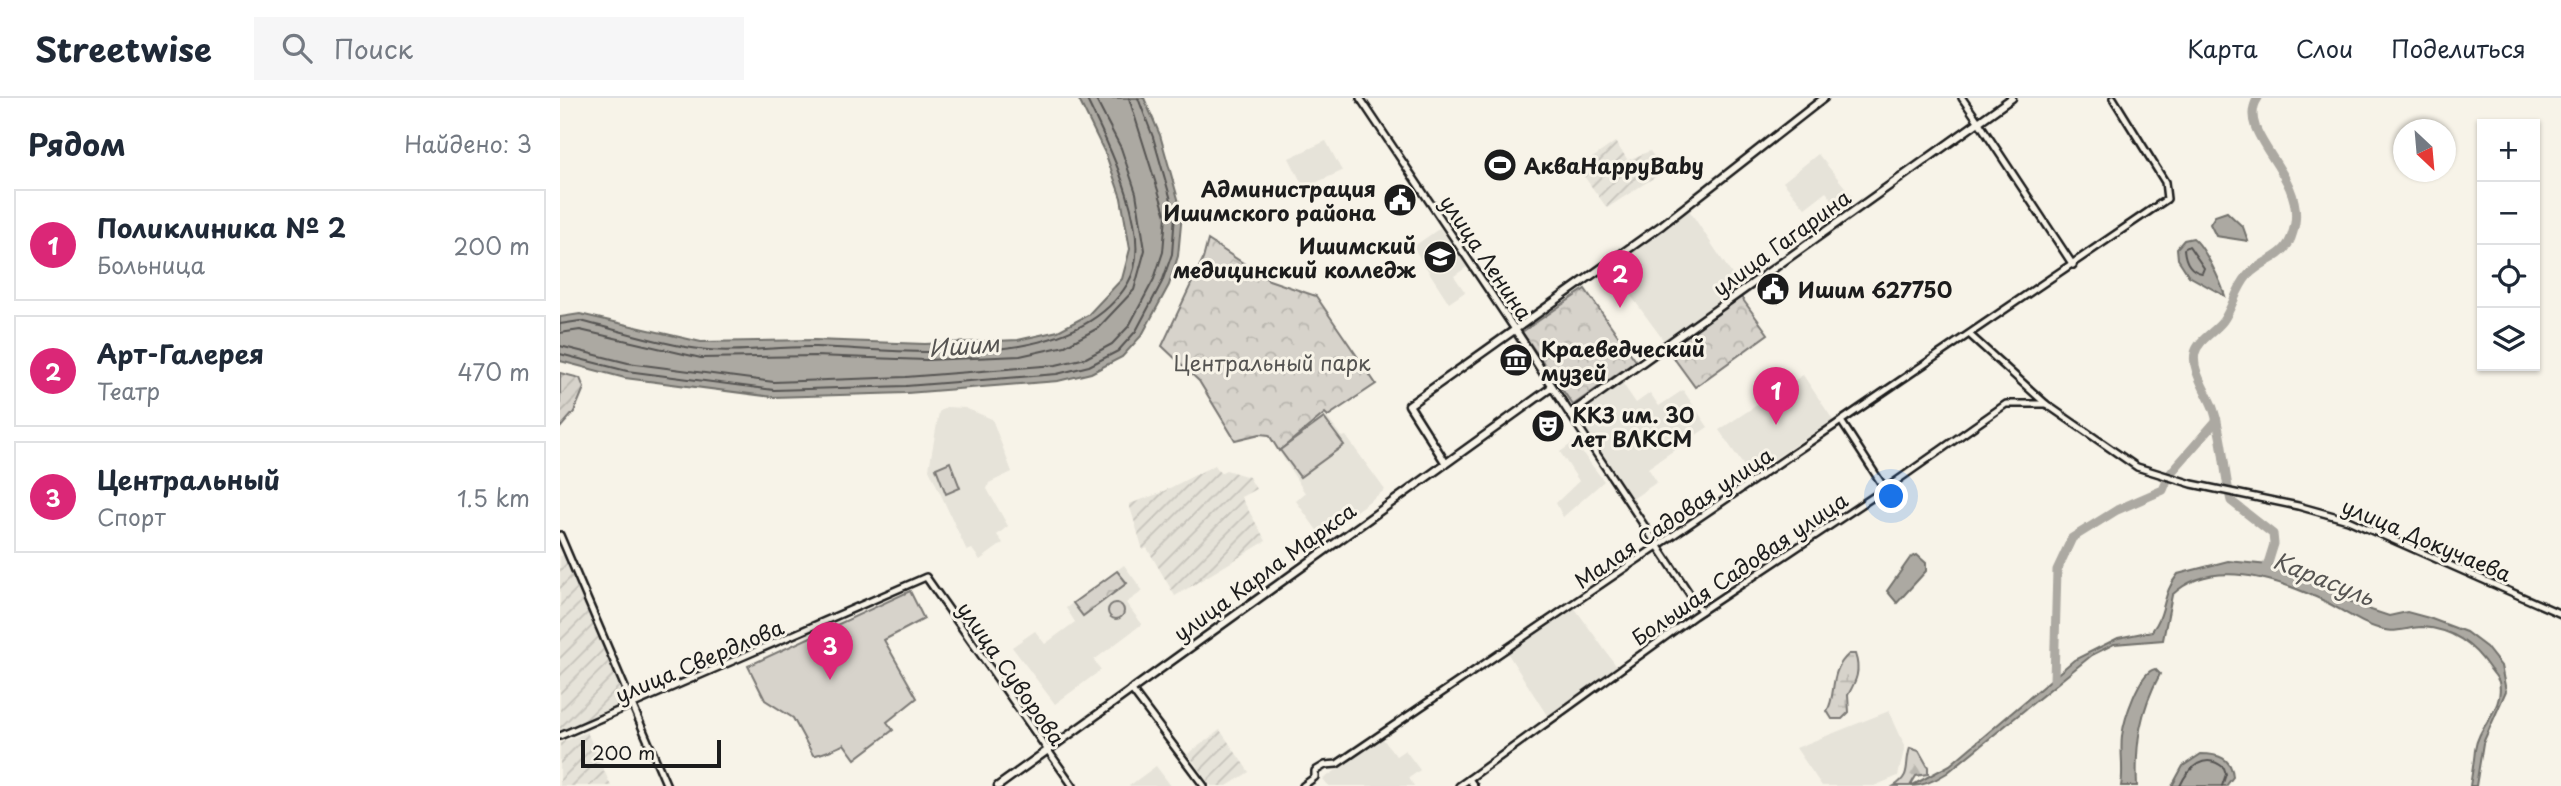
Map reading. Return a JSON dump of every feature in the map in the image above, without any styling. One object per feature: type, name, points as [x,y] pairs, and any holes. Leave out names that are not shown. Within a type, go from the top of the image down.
[{"type":"main road","points":[[1445,462],[1409,405],[1693,202],[1824,98]]},
{"type":"main road","name":"улица Гагарина","points":[[1570,415],[2012,98]]},
{"type":"main road","name":"улица Ленина","points":[[1516,331],[1570,415]]},
{"type":"main road","name":"улица Карла Маркса","points":[[998,786],[1552,387]]},
{"type":"street","name":"улица Ленина","points":[[1360,98],[1516,331]]},
{"type":"street","points":[[1962,98],[2073,265]]},
{"type":"street","name":"Малая Садовая улица","points":[[1303,786],[1315,778],[1315,771],[1325,765],[1338,764],[2167,199],[2165,182],[2113,98]]},
{"type":"street","name":"улица Докучаева","points":[[1970,335],[2046,404],[2128,463],[2157,475],[2226,493],[2298,506],[2348,520],[2561,614]]},
{"type":"street","name":"Большая Садовая улица","points":[[1459,786],[1701,611],[1885,489],[2006,404],[2046,404]]},
{"type":"street","name":"улица Ленина","points":[[1570,415],[1701,611]]},
{"type":"street","points":[[1841,421],[1885,489]]},
{"type":"street","points":[[560,535],[667,786]]},
{"type":"street","name":"улица Свердлова","points":[[560,736],[926,577]]},
{"type":"street","name":"улица Суворова","points":[[926,577],[1073,786]]},
{"type":"street","points":[[1131,689],[1203,786]]},
{"type":"street","points":[[1469,779],[1474,786]]},
{"type":"shaded area","points":[[1326,141],[1342,171],[1304,188],[1289,158]]},
{"type":"shaded area","points":[[1615,142],[1628,160],[1650,151],[1664,171],[1607,208],[1578,168]]},
{"type":"shaded area","points":[[1818,154],[1853,197],[1839,208],[1826,192],[1805,208],[1783,182]]},
{"type":"shaded area","points":[[1689,210],[1741,288],[1664,341],[1610,267]]},
{"type":"shaded area","name":"Ишимский медицинский колледж","points":[[1440,228],[1467,267],[1454,276],[1465,292],[1449,303],[1413,247]]},
{"type":"shaded area","points":[[1803,375],[1833,420],[1750,475],[1719,430]]},
{"type":"shaded area","points":[[1621,381],[1636,403],[1650,393],[1659,406],[1683,390],[1708,427],[1648,468],[1657,482],[1631,500],[1574,414]]},
{"type":"shaded area","points":[[946,407],[965,408],[992,419],[1012,472],[989,483],[987,489],[1008,526],[997,535],[1003,543],[980,560],[972,549],[967,551],[929,469],[939,412]]},
{"type":"shaded area","points":[[1324,414],[1342,437],[1346,436],[1385,490],[1321,536],[1296,501],[1305,493],[1279,451]]},
{"type":"shaded area","points":[[1574,442],[1604,481],[1563,517],[1556,503],[1579,481],[1560,452]]},
{"type":"shaded area","points":[[1215,465],[1220,473],[1226,470],[1249,477],[1256,489],[1241,497],[1266,541],[1175,596],[1147,548],[1143,550],[1129,504],[1158,494]]},
{"type":"shaded area","points":[[564,555],[626,704],[560,732],[560,556]]},
{"type":"shaded area","points":[[1124,565],[1143,591],[1126,603],[1142,624],[1094,660],[1101,670],[1055,704],[1012,647],[1035,631],[1045,644],[1075,622],[1066,608]]},
{"type":"shaded area","points":[[1574,607],[1617,667],[1548,717],[1508,654]]},
{"type":"shaded area","points":[[1889,711],[1905,746],[1898,776],[1874,786],[1822,786],[1796,748]]},
{"type":"shaded area","points":[[1220,730],[1249,772],[1227,786],[1211,786],[1188,754]]},
{"type":"shaded area","points":[[587,732],[611,786],[560,786],[560,743]]},
{"type":"shaded area","points":[[1383,739],[1396,756],[1405,750],[1420,770],[1409,778],[1414,786],[1329,786],[1323,779]]},
{"type":"shaded area","points":[[1156,766],[1171,786],[1129,786]]},
{"type":"green space","name":"Центральный парк","points":[[1208,240],[1269,280],[1316,296],[1376,384],[1328,416],[1325,413],[1279,451],[1269,435],[1260,434],[1235,440],[1199,381],[1162,346],[1203,259]]},
{"type":"green space","points":[[1585,289],[1636,361],[1573,405],[1522,332]]},
{"type":"green space","points":[[1741,297],[1768,334],[1695,387],[1668,350]]},
{"type":"green space","points":[[560,373],[580,378],[584,388],[574,412],[560,428]]},
{"type":"green space","points":[[1324,418],[1344,445],[1300,477],[1280,450]]},
{"type":"green space","points":[[950,462],[960,488],[946,494],[936,468]]},
{"type":"green space","points":[[1117,571],[1127,583],[1083,616],[1073,603]]},
{"type":"green space","points":[[910,591],[924,619],[884,640],[917,698],[887,722],[893,730],[855,759],[844,744],[813,755],[793,718],[765,700],[748,666]]},
{"type":"green space","points":[[1116,603],[1122,605],[1122,617],[1116,619],[1110,617],[1108,611],[1110,605]]},
{"type":"green space","points":[[1849,654],[1855,654],[1858,671],[1848,695],[1849,712],[1842,719],[1832,719],[1827,711],[1835,676],[1842,661]]},
{"type":"green space","points":[[1910,748],[1919,751],[1928,767],[1928,774],[1916,776],[1910,786],[1894,786],[1905,774]]},
{"type":"water","name":"Ишим","points":[[1078,98],[1144,98],[1160,135],[1182,213],[1178,256],[1169,285],[1142,335],[1122,357],[1091,373],[1058,381],[907,393],[773,397],[625,378],[560,361],[560,317],[580,314],[701,342],[815,340],[925,344],[1018,340],[1058,331],[1088,315],[1122,279],[1130,249],[1121,198],[1106,155]]},
{"type":"water","points":[[2227,212],[2243,227],[2248,241],[2216,236],[2210,224],[2215,216]]},
{"type":"water","points":[[2193,238],[2207,256],[2225,296],[2189,276],[2178,259],[2177,248],[2184,240]]},
{"type":"water","points":[[1917,555],[1926,563],[1926,571],[1897,603],[1887,591],[1910,558]]},
{"type":"water","points":[[2228,561],[2279,566],[2333,589],[2356,605],[2389,616],[2407,612],[2429,618],[2466,632],[2486,647],[2501,666],[2506,691],[2483,743],[2476,786],[2470,786],[2477,741],[2495,709],[2500,692],[2496,677],[2469,645],[2453,635],[2433,628],[2417,627],[2394,631],[2376,628],[2318,598],[2282,584],[2243,575],[2223,574],[2187,584],[2172,595],[2163,640],[2114,644],[2092,655],[1947,773],[1930,782],[1911,786],[1950,765],[2074,660],[2118,638],[2152,631],[2178,574]]},
{"type":"water","points":[[2155,669],[2160,674],[2140,728],[2137,786],[2121,786],[2123,729],[2138,687],[2143,678]]},
{"type":"water","points":[[2201,754],[2218,756],[2227,761],[2233,777],[2226,786],[2172,786],[2183,766]]},
{"type":"waterway","name":"Карасуль","points":[[2258,98],[2253,111],[2255,125],[2289,187],[2295,204],[2295,223],[2292,235],[2283,250],[2256,268],[2244,280],[2223,321],[2197,348],[2194,360],[2197,374],[2217,420],[2231,501],[2273,534],[2274,544],[2265,573]]},
{"type":"waterway","points":[[2169,475],[2217,420]]},
{"type":"waterway","points":[[2054,680],[2057,570],[2072,538],[2117,510],[2163,490],[2166,483]]},
{"type":"place","name":"АкваHappyBaby","points":[[1500,165]]},
{"type":"place","name":"Администрация Ишимского района","points":[[1400,200]]},
{"type":"place","name":"Ишимский медицинский колледж","points":[[1440,257]]},
{"type":"place","name":"Ишим 627750","points":[[1773,289]]},
{"type":"place","name":"Арт-Галерея","points":[[1620,308]]},
{"type":"place","name":"Краеведческий музей","points":[[1516,360]]},
{"type":"place","name":"Поликлиника № 2","points":[[1776,425]]},
{"type":"place","name":"ККЗ им. 30 лет ВЛКСМ","points":[[1548,426]]},
{"type":"place","name":"Центральный","points":[[830,680]]}]
